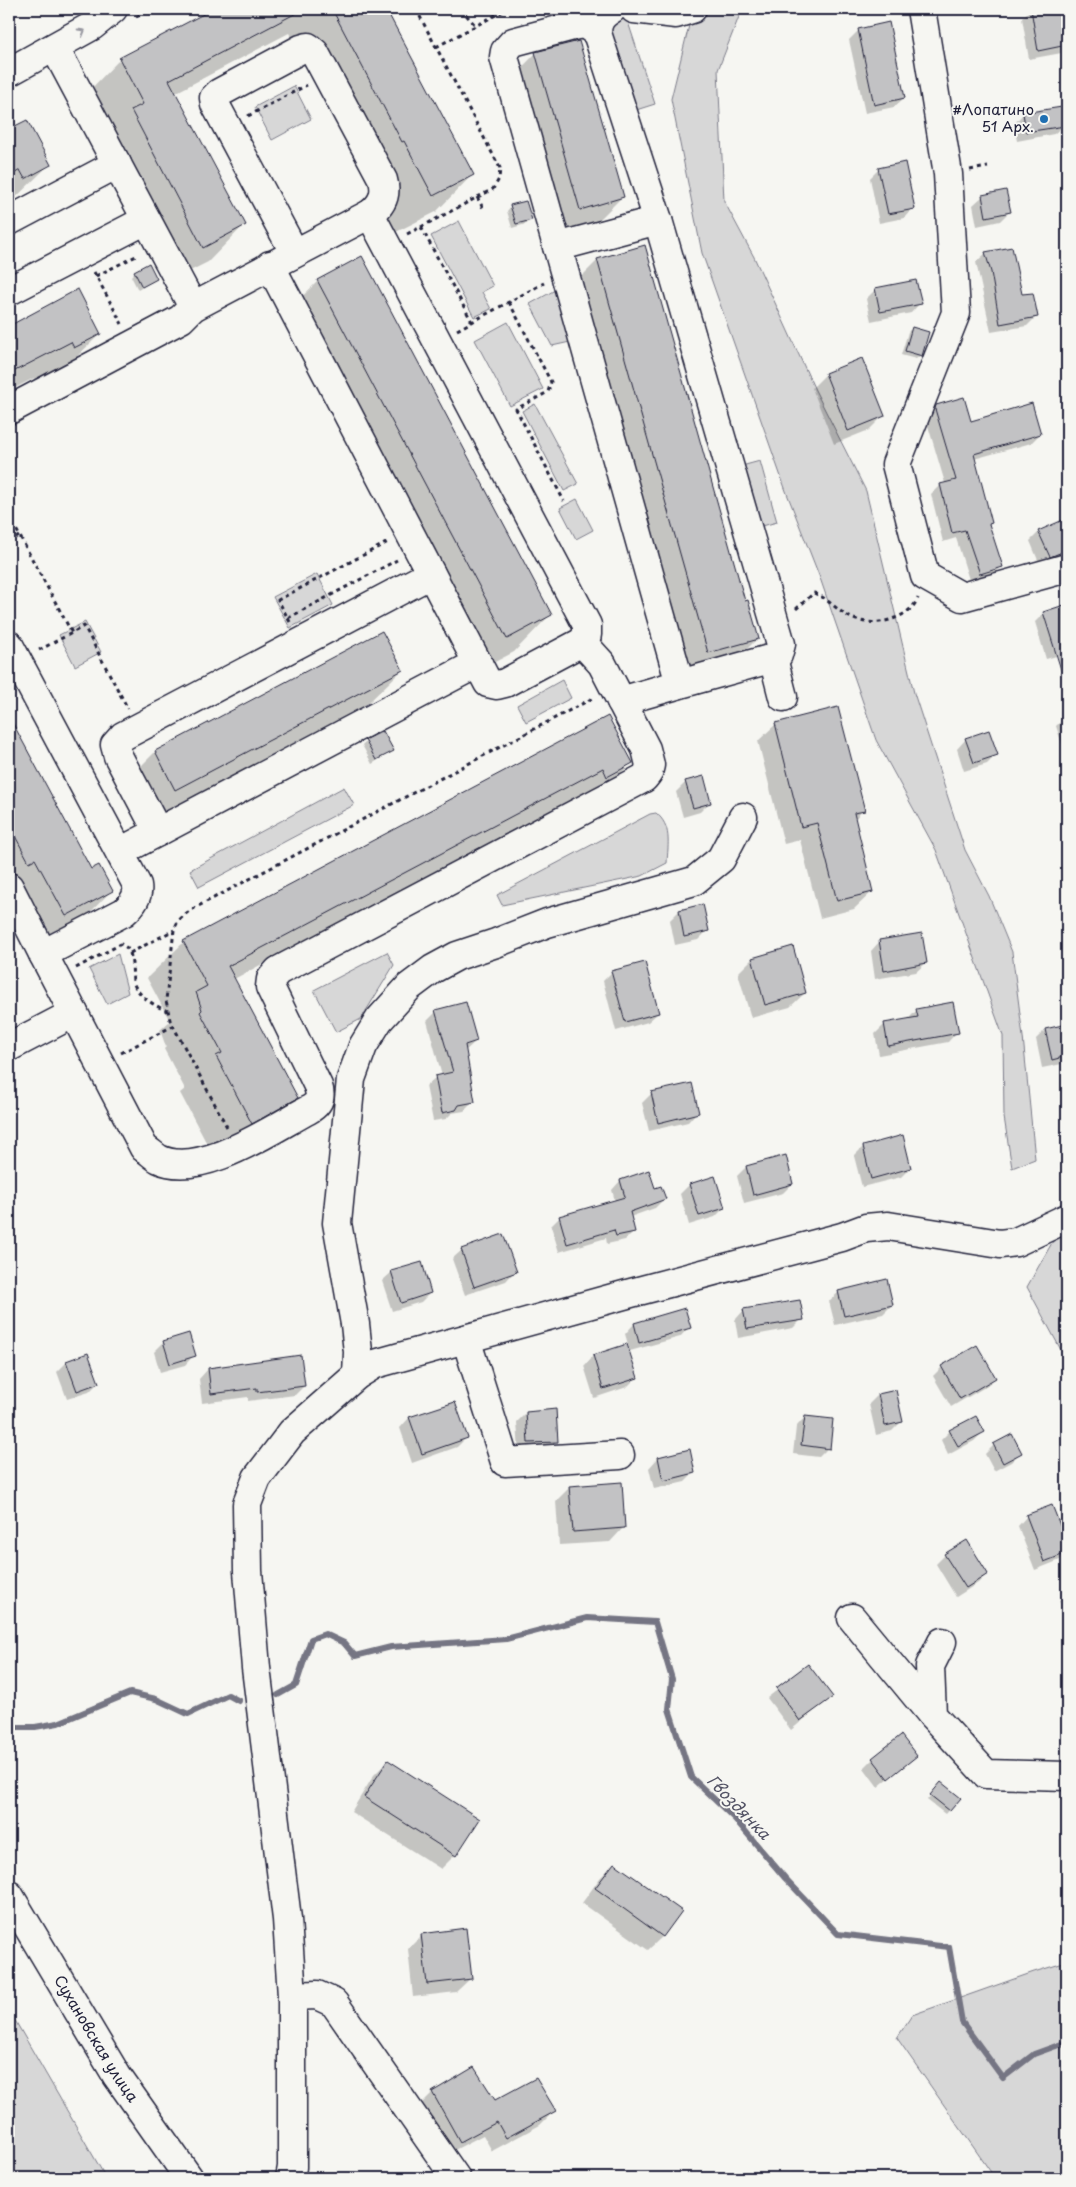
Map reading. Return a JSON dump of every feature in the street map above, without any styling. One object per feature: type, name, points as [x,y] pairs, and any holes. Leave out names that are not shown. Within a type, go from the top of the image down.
[{"type":"street","points":[[612,9],[602,15],[597,25],[597,33],[658,220],[775,623],[781,650],[773,658],[680,684],[618,694]]},
{"type":"street","points":[[634,9],[676,14],[692,9]]},
{"type":"street","points":[[921,9],[948,174],[956,313],[896,464],[925,576],[962,598],[1067,568]]},
{"type":"street","points":[[9,72],[92,26],[124,13]]},
{"type":"street","points":[[597,33],[585,24],[577,25],[513,42],[504,51],[504,57],[680,684]]},
{"type":"street","points":[[55,48],[193,307]]},
{"type":"street","points":[[9,410],[181,319],[193,307],[294,252],[370,214],[378,207],[386,189],[383,180],[315,53],[308,48],[301,49],[284,58],[219,93],[214,98],[215,104],[294,252]]},
{"type":"street","points":[[9,221],[117,164]]},
{"type":"street","points":[[270,265],[396,541],[431,574],[488,683],[497,685],[505,682],[582,642],[587,634],[586,625],[370,214]]},
{"type":"street","points":[[9,291],[146,220]]},
{"type":"street","points":[[561,260],[658,220]]},
{"type":"street","points":[[158,832],[118,756],[115,745],[123,736],[431,574]]},
{"type":"street","points":[[9,888],[144,1148],[160,1160],[183,1163],[204,1161],[223,1155],[317,1105],[321,1095],[270,987],[271,979],[278,971],[644,778],[648,773],[650,765],[646,749],[602,664],[582,642]]},
{"type":"street","points":[[13,654],[137,885],[137,895],[124,912],[43,954]]},
{"type":"street","points":[[773,658],[783,697]]},
{"type":"street","points":[[120,852],[478,664]]},
{"type":"street","points":[[357,1375],[358,1352],[355,1324],[337,1223],[351,1079],[363,1046],[379,1020],[409,987],[433,969],[458,956],[547,923],[694,881],[721,859],[743,817]]},
{"type":"street","points":[[9,1047],[74,1013]]},
{"type":"street","points":[[290,2178],[292,2167],[292,1996],[287,1919],[256,1668],[248,1570],[247,1504],[257,1478],[292,1432],[357,1375],[374,1364],[648,1288],[842,1237],[866,1228],[888,1226],[1000,1244],[1016,1242],[1067,1218]]},
{"type":"street","points":[[466,1339],[504,1462],[620,1455]]},
{"type":"street","points":[[852,1618],[932,1715],[986,1774],[1067,1776]]},
{"type":"street","points":[[932,1715],[930,1666],[942,1642]]},
{"type":"street","name":"Сухановская улица","points":[[9,1895],[117,2076],[189,2178]]},
{"type":"street","points":[[292,1996],[317,1995],[334,2004],[456,2178]]},
{"type":"path","points":[[124,13],[151,9]]},
{"type":"path","points":[[386,245],[493,189],[499,179],[500,168],[416,9]]},
{"type":"path","points":[[461,9],[475,26]]},
{"type":"path","points":[[436,47],[507,9]]},
{"type":"path","points":[[228,127],[327,75]]},
{"type":"path","points":[[477,198],[484,210]]},
{"type":"path","points":[[421,227],[472,322]]},
{"type":"path","points":[[96,276],[159,244]]},
{"type":"path","points":[[84,252],[132,344]]},
{"type":"path","points":[[437,341],[509,302],[561,260]]},
{"type":"path","points":[[509,302],[551,382],[548,392],[516,409],[564,501]]},
{"type":"path","points":[[9,516],[72,633]]},
{"type":"path","points":[[9,542],[19,536]]},
{"type":"path","points":[[301,643],[278,600],[396,541]]},
{"type":"path","points":[[288,618],[397,560],[394,554]]},
{"type":"path","points":[[775,623],[794,613],[799,605],[814,593],[821,595],[845,615],[861,622],[885,622],[904,614],[916,602],[925,576]]},
{"type":"path","points":[[13,654],[72,633],[84,626],[138,728]]},
{"type":"path","points":[[238,1148],[173,1026],[168,1011],[166,1000],[174,930],[178,921],[189,911],[618,694]]},
{"type":"path","points":[[130,953],[174,930]]},
{"type":"path","points":[[56,978],[121,944],[130,953],[133,963],[134,982],[139,992],[158,1008],[168,1011]]},
{"type":"path","points":[[121,1054],[173,1026]]},
{"type":"shaded area","points":[[693,9],[742,9],[718,70],[724,201],[754,257],[815,390],[866,491],[914,693],[965,850],[989,896],[1012,952],[1023,1037],[1035,1159],[1012,1168],[1004,1117],[1003,1036],[936,850],[876,740],[820,578],[786,491],[702,253],[671,99]]},
{"type":"shaded area","points":[[626,16],[655,104],[633,111],[605,23]]},
{"type":"shaded area","points":[[294,86],[311,119],[272,140],[255,107]]},
{"type":"shaded area","points":[[459,221],[493,286],[482,292],[491,309],[474,317],[431,236]]},
{"type":"shaded area","points":[[555,290],[570,342],[552,346],[530,304]]},
{"type":"shaded area","points":[[508,322],[543,389],[510,406],[475,340]]},
{"type":"shaded area","points":[[535,404],[578,484],[564,491],[522,411]]},
{"type":"shaded area","points":[[760,461],[777,522],[755,528],[738,467]]},
{"type":"shaded area","points":[[577,499],[593,530],[576,539],[560,508]]},
{"type":"shaded area","points":[[317,574],[333,605],[290,628],[273,597]]},
{"type":"shaded area","points":[[85,622],[101,652],[75,666],[59,635]]},
{"type":"shaded area","points":[[562,680],[571,698],[526,722],[517,705]]},
{"type":"shaded area","points":[[344,787],[354,805],[199,887],[190,870]]},
{"type":"shaded area","points":[[656,813],[665,824],[667,830],[667,863],[642,876],[502,905],[497,895],[650,814]]},
{"type":"shaded area","points":[[387,952],[394,965],[361,1019],[336,1032],[314,990]]},
{"type":"shaded area","points":[[118,954],[128,993],[107,1004],[89,969]]},
{"type":"shaded area","points":[[1057,1234],[1067,1234],[1067,1361],[1027,1287]]},
{"type":"shaded area","points":[[1067,1962],[1067,2178],[995,2178],[897,2038],[912,2015]]},
{"type":"shaded area","points":[[9,2010],[106,2178],[9,2178]]},
{"type":"building","points":[[213,9],[304,9],[169,80],[246,225],[203,248],[131,110],[143,104],[119,58]]},
{"type":"building","points":[[332,9],[386,9],[474,175],[433,196],[404,141],[402,142]]},
{"type":"building","points":[[1031,9],[1067,9],[1067,45],[1038,51]]},
{"type":"building","points":[[889,22],[905,98],[874,105],[858,29]]},
{"type":"building","points":[[579,41],[624,197],[580,210],[535,52]]},
{"type":"building","name":"#Лопатино 51 Арх.","points":[[1062,107],[1065,126],[1026,132],[1023,113]]},
{"type":"building","points":[[27,120],[51,165],[25,179],[20,170],[9,177],[9,129]]},
{"type":"building","points":[[905,162],[915,209],[888,214],[878,168]]},
{"type":"building","points":[[1006,190],[1011,212],[986,217],[982,195]]},
{"type":"building","points":[[526,201],[532,220],[516,224],[510,205]]},
{"type":"building","points":[[645,245],[745,601],[748,600],[759,639],[708,653],[597,259]]},
{"type":"building","points":[[1012,247],[1022,294],[1033,293],[1038,317],[1000,324],[991,272],[985,252]]},
{"type":"building","points":[[362,256],[552,615],[507,639],[317,280]]},
{"type":"building","points":[[149,263],[157,279],[142,287],[134,271]]},
{"type":"building","points":[[916,280],[922,304],[880,312],[875,288]]},
{"type":"building","points":[[78,289],[101,334],[74,348],[71,342],[9,374],[9,326]]},
{"type":"building","points":[[912,327],[929,332],[922,356],[905,351]]},
{"type":"building","points":[[862,358],[885,416],[848,431],[825,373]]},
{"type":"building","points":[[964,397],[971,421],[1032,403],[1041,434],[974,454],[992,523],[989,524],[1003,567],[980,574],[965,530],[952,533],[940,484],[956,480],[935,409],[936,405]]},
{"type":"building","points":[[1063,520],[1067,529],[1067,550],[1050,557],[1038,531]]},
{"type":"building","points":[[1067,604],[1067,676],[1063,676],[1043,612]]},
{"type":"building","points":[[382,631],[403,670],[175,790],[155,751]]},
{"type":"building","points":[[838,707],[865,811],[854,813],[873,892],[837,901],[817,823],[801,827],[775,723]]},
{"type":"building","points":[[9,716],[91,869],[99,865],[113,891],[66,916],[35,859],[29,862],[9,825]]},
{"type":"building","points":[[608,716],[633,763],[607,777],[603,768],[228,966],[298,1098],[252,1124],[216,1056],[222,1053],[200,1012],[202,1010],[196,992],[207,986],[183,941]]},
{"type":"building","points":[[989,730],[998,755],[974,763],[965,738]]},
{"type":"building","points":[[383,731],[394,751],[376,760],[365,740]]},
{"type":"building","points":[[704,776],[711,803],[693,808],[685,781]]},
{"type":"building","points":[[703,904],[709,931],[684,937],[679,910]]},
{"type":"building","points":[[922,933],[927,963],[884,971],[879,940]]},
{"type":"building","points":[[793,946],[806,993],[765,1005],[752,958]]},
{"type":"building","points":[[645,962],[659,1013],[625,1022],[611,971]]},
{"type":"building","points":[[466,1002],[477,1041],[465,1045],[475,1102],[459,1105],[456,1110],[442,1113],[435,1076],[453,1072],[435,1010]]},
{"type":"building","points":[[953,1002],[959,1033],[888,1046],[884,1023],[918,1017],[916,1009]]},
{"type":"building","points":[[1067,1024],[1067,1056],[1052,1060],[1045,1029]]},
{"type":"building","points":[[692,1083],[699,1113],[658,1123],[651,1092]]},
{"type":"building","points":[[903,1135],[911,1168],[871,1179],[863,1146]]},
{"type":"building","points":[[786,1155],[793,1184],[753,1195],[746,1166]]},
{"type":"building","points":[[649,1170],[655,1188],[661,1186],[666,1199],[630,1212],[635,1232],[616,1236],[614,1230],[567,1244],[559,1216],[625,1197],[620,1180]]},
{"type":"building","points":[[715,1176],[725,1208],[699,1216],[689,1184]]},
{"type":"building","points":[[503,1234],[517,1272],[474,1287],[461,1249]]},
{"type":"building","points":[[422,1262],[431,1293],[401,1303],[391,1271]]},
{"type":"building","points":[[887,1279],[893,1305],[844,1316],[838,1291]]},
{"type":"building","points":[[800,1300],[804,1320],[747,1329],[743,1309]]},
{"type":"building","points":[[685,1308],[691,1328],[639,1343],[634,1323]]},
{"type":"building","points":[[189,1333],[196,1356],[170,1364],[163,1341]]},
{"type":"building","points":[[627,1344],[638,1378],[603,1389],[593,1355]]},
{"type":"building","points":[[977,1345],[996,1378],[960,1399],[941,1366]]},
{"type":"building","points":[[88,1353],[99,1383],[77,1391],[66,1361]]},
{"type":"building","points":[[301,1355],[305,1386],[257,1392],[257,1388],[211,1394],[208,1368]]},
{"type":"building","points":[[896,1390],[903,1422],[885,1426],[878,1394]]},
{"type":"building","points":[[455,1402],[468,1438],[422,1454],[409,1417]]},
{"type":"building","points":[[556,1409],[558,1442],[528,1443],[526,1412]]},
{"type":"building","points":[[805,1416],[833,1419],[830,1449],[801,1445]]},
{"type":"building","points":[[976,1416],[985,1432],[958,1446],[949,1430]]},
{"type":"building","points":[[1012,1434],[1022,1453],[1003,1463],[993,1444]]},
{"type":"building","points":[[690,1449],[695,1473],[663,1481],[658,1457]]},
{"type":"building","points":[[622,1482],[625,1528],[573,1532],[569,1486]]},
{"type":"building","points":[[1052,1505],[1067,1543],[1067,1553],[1044,1562],[1026,1515]]},
{"type":"building","points":[[967,1540],[988,1574],[966,1588],[944,1554]]},
{"type":"building","points":[[808,1664],[833,1697],[800,1721],[776,1688]]},
{"type":"building","points":[[901,1735],[917,1756],[888,1779],[872,1758]]},
{"type":"building","points":[[388,1760],[480,1819],[456,1856],[364,1797]]},
{"type":"building","points":[[941,1782],[961,1798],[950,1811],[930,1795]]},
{"type":"building","points":[[614,1863],[682,1911],[663,1937],[595,1888]]},
{"type":"building","points":[[466,1928],[472,1979],[427,1984],[421,1934]]},
{"type":"building","points":[[474,2067],[495,2100],[536,2078],[556,2111],[506,2138],[497,2122],[460,2142],[432,2092]]},
{"type":"waterway","name":"Гвоздянка","points":[[278,1695],[296,1685],[311,1639],[325,1634],[344,1643],[355,1656],[391,1647],[506,1639],[587,1618],[655,1622],[672,1679],[669,1709],[691,1777],[735,1819],[785,1878],[838,1934],[949,1947],[962,2022],[1003,2078],[1034,2054],[1067,2042]]},
{"type":"waterway","name":"Гвоздянка","points":[[9,1727],[35,1727],[58,1723],[130,1693],[156,1699],[188,1714],[228,1695],[239,1701]]},
{"type":"place","name":"#Лопатино 51 Арх.","points":[[1044,119]]}]
